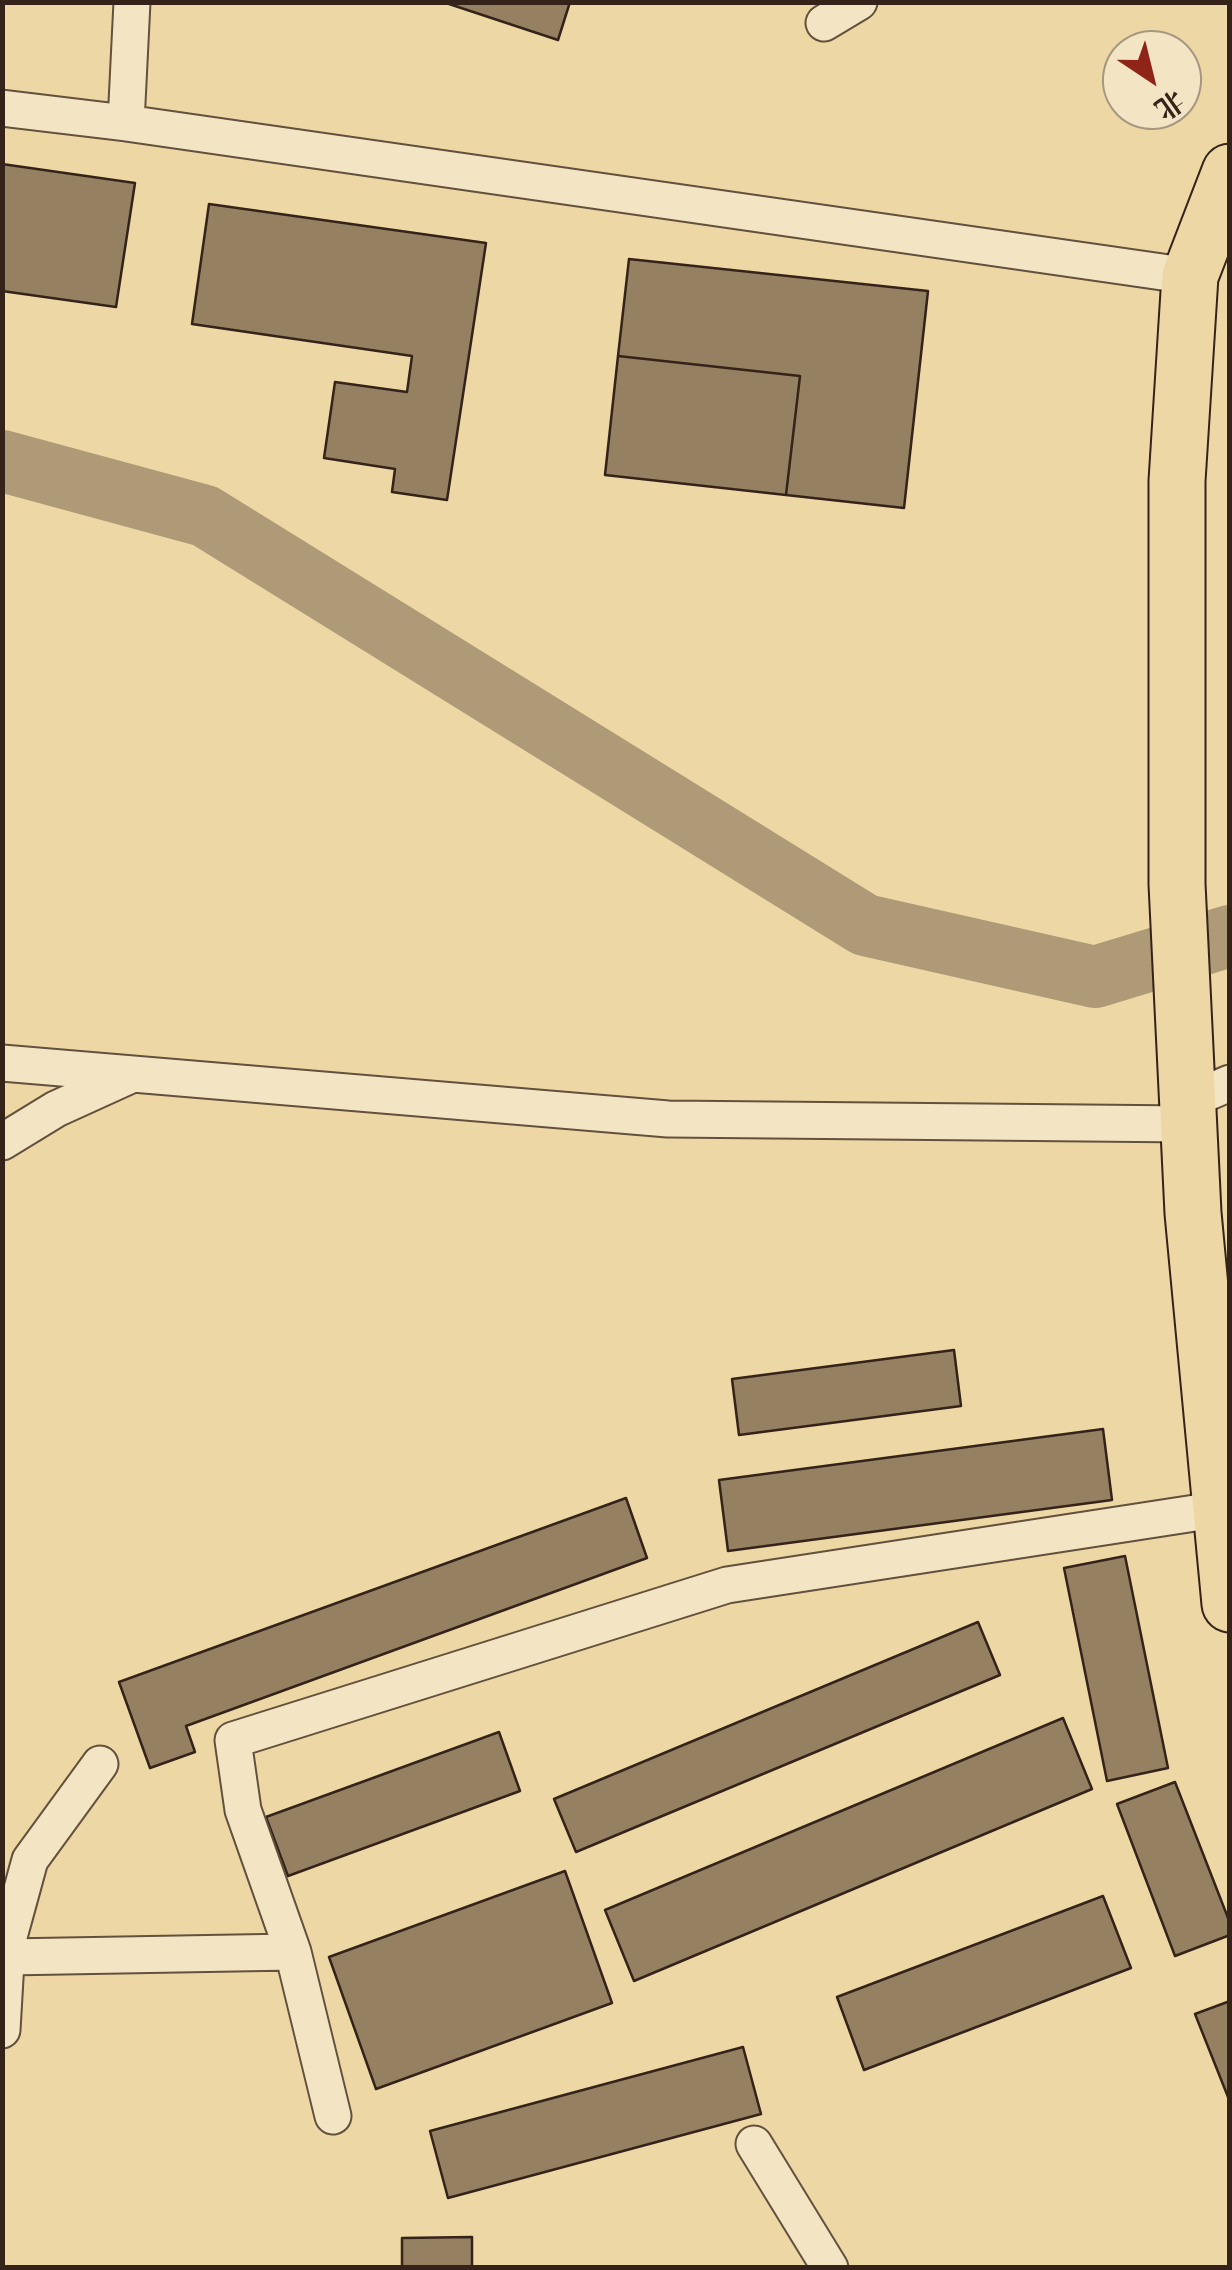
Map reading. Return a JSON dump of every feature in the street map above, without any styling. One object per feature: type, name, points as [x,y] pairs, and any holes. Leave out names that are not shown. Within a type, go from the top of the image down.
[{"type":"main road","points":[[1230,172],[1190,276],[1177,481],[1177,884],[1185,1038],[1202,1103],[1193,1213],[1230,1604]]},
{"type":"street","points":[[126,123],[132,2]]},
{"type":"street","points":[[824,23],[859,2]]},
{"type":"street","points":[[2,108],[1190,276]]},
{"type":"street","points":[[2,1062],[668,1118],[1202,1103]]},
{"type":"street","points":[[2,1142],[56,1109],[134,1074]]},
{"type":"street","points":[[333,2116],[293,1952],[243,1810],[233,1740],[727,1584],[1221,1509]]},
{"type":"street","points":[[2,2030],[7,1944],[30,1860],[100,1764]]},
{"type":"street","points":[[7,1957],[293,1952]]},
{"type":"street","points":[[754,2144],[830,2268]]},
{"type":"building","points":[[443,2],[570,2],[558,40]]},
{"type":"building","points":[[2,164],[135,183],[116,307],[2,291]]},
{"type":"building","points":[[209,204],[486,243],[447,500],[392,492],[395,469],[324,458],[335,382],[407,392],[412,356],[192,324]]},
{"type":"building","points":[[629,259],[928,291],[904,508],[786,495],[800,376],[618,356]]},
{"type":"building","points":[[618,356],[800,376],[786,495],[605,475]]},
{"type":"building","points":[[954,1350],[961,1406],[739,1435],[732,1379]]},
{"type":"building","points":[[1103,1429],[1112,1500],[728,1551],[719,1480]]},
{"type":"building","points":[[626,1498],[647,1558],[186,1726],[195,1752],[150,1768],[119,1682]]},
{"type":"building","points":[[1125,1556],[1168,1768],[1107,1781],[1064,1568]]},
{"type":"building","points":[[978,1622],[1000,1675],[576,1852],[554,1799]]},
{"type":"building","points":[[1063,1718],[1092,1789],[634,1981],[605,1910]]},
{"type":"building","points":[[499,1732],[520,1791],[288,1876],[266,1817]]},
{"type":"building","points":[[1175,1782],[1230,1923],[1230,1935],[1175,1956],[1117,1804]]},
{"type":"building","points":[[565,1871],[612,2003],[376,2089],[329,1957]]},
{"type":"building","points":[[1103,1896],[1131,1968],[864,2070],[837,1997]]},
{"type":"building","points":[[1230,2001],[1230,2102],[1195,2014]]},
{"type":"building","points":[[743,2047],[761,2114],[448,2198],[430,2131]]},
{"type":"building","points":[[472,2237],[472,2268],[402,2268],[402,2238]]},
{"type":"waterway","points":[[2,461],[205,516],[865,925],[1095,977],[1230,936]]}]
